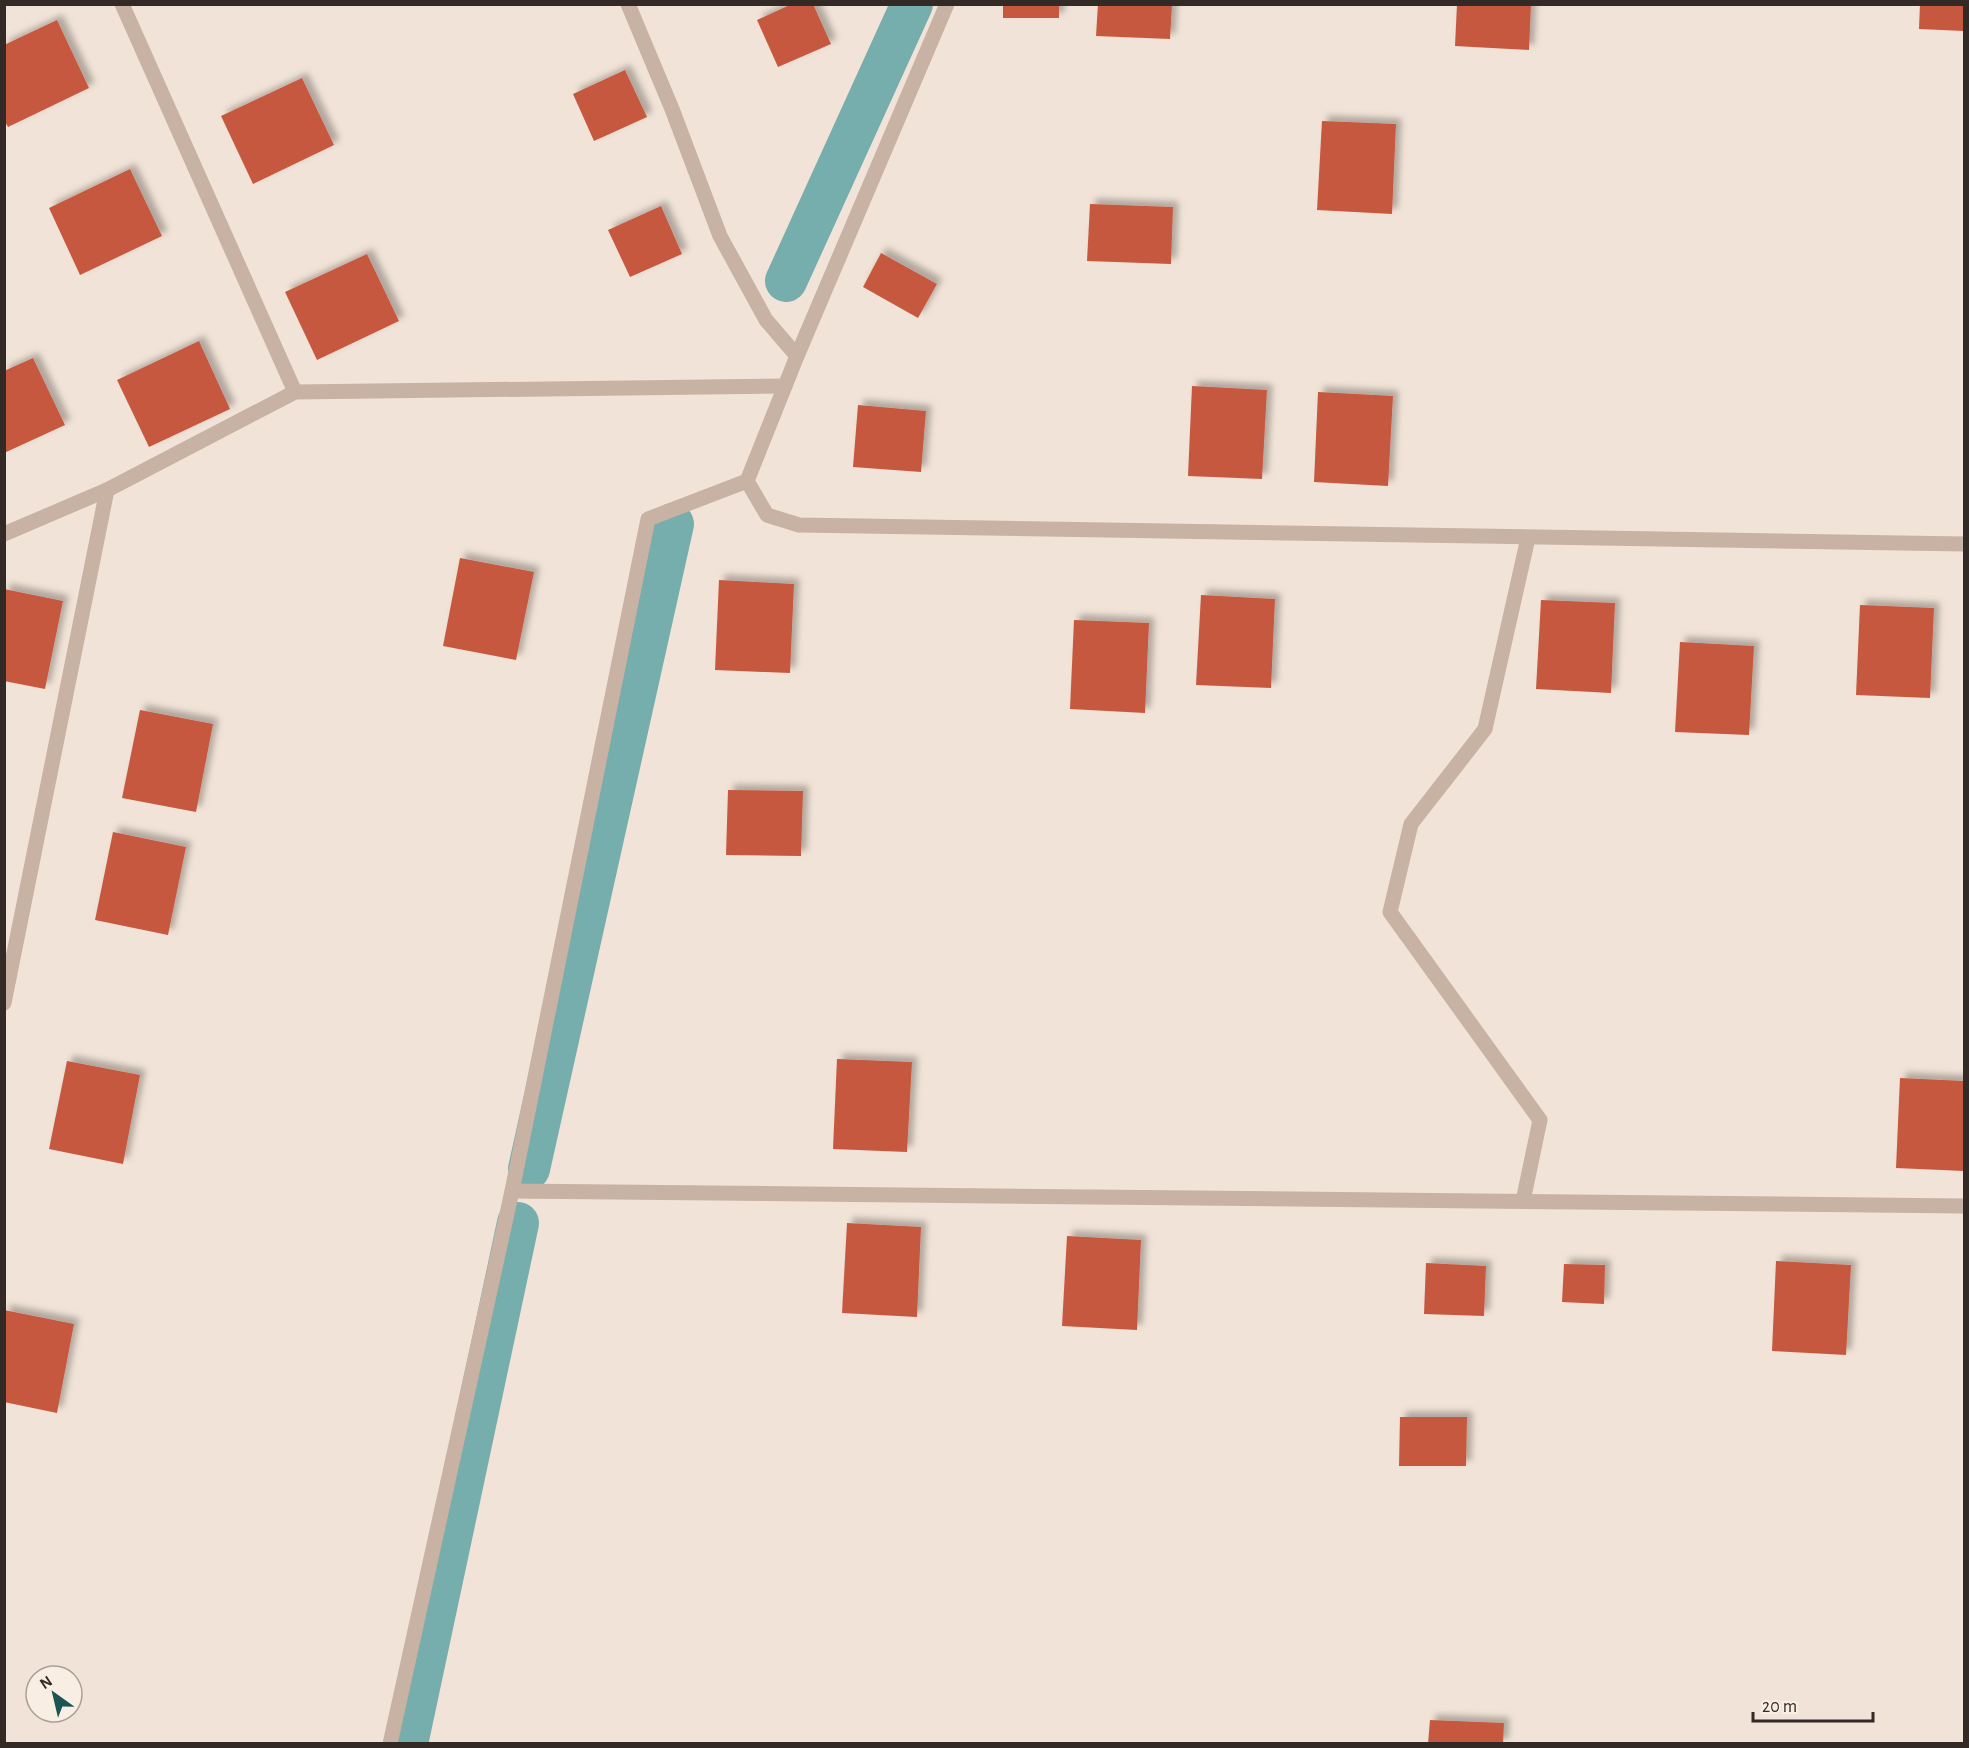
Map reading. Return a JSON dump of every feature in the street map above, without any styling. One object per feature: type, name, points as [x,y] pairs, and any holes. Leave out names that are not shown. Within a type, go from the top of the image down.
[{"type":"street","points":[[122,4],[295,392]]},
{"type":"street","points":[[628,4],[672,109],[720,236],[766,320],[797,356]]},
{"type":"street","points":[[390,1743],[513,1191],[648,519],[747,481],[797,356],[947,4]]},
{"type":"street","points":[[4,534],[107,490],[295,392],[785,386]]},
{"type":"street","points":[[747,481],[767,515],[799,525],[1965,544]]},
{"type":"street","points":[[4,1003],[107,490]]},
{"type":"street","points":[[1523,1201],[1540,1120],[1390,912],[1411,824],[1485,729],[1528,538]]},
{"type":"street","points":[[513,1191],[1965,1206]]},
{"type":"building","points":[[792,4],[813,4],[831,44],[778,67],[757,20]]},
{"type":"building","points":[[1003,4],[1059,4],[1059,18],[1003,18]]},
{"type":"building","points":[[1098,4],[1172,4],[1170,39],[1096,36]]},
{"type":"building","points":[[1457,4],[1531,4],[1529,50],[1455,46]]},
{"type":"building","points":[[1920,4],[1964,4],[1964,31],[1919,29]]},
{"type":"building","points":[[57,20],[89,88],[8,127],[4,120],[4,45]]},
{"type":"building","points":[[625,70],[647,117],[594,141],[573,94]]},
{"type":"building","points":[[302,78],[334,145],[253,184],[221,116]]},
{"type":"building","points":[[1322,121],[1396,124],[1392,214],[1317,210]]},
{"type":"building","points":[[130,169],[162,236],[80,275],[49,208]]},
{"type":"building","points":[[1090,204],[1173,207],[1171,264],[1087,261]]},
{"type":"building","points":[[661,206],[682,254],[630,277],[608,230]]},
{"type":"building","points":[[881,253],[937,284],[918,318],[863,287]]},
{"type":"building","points":[[367,254],[399,321],[317,360],[285,292]]},
{"type":"building","points":[[199,341],[230,409],[149,447],[117,380]]},
{"type":"building","points":[[33,358],[65,425],[4,453],[4,371]]},
{"type":"building","points":[[1192,386],[1267,390],[1262,479],[1188,476]]},
{"type":"building","points":[[1318,392],[1393,396],[1388,486],[1314,482]]},
{"type":"building","points":[[858,405],[926,411],[921,472],[853,467]]},
{"type":"building","points":[[460,558],[534,572],[516,660],[443,646]]},
{"type":"building","points":[[719,580],[794,584],[790,673],[715,670]]},
{"type":"building","points":[[4,589],[63,601],[45,689],[4,681]]},
{"type":"building","points":[[1201,595],[1275,599],[1271,688],[1196,685]]},
{"type":"building","points":[[1541,600],[1615,603],[1611,693],[1536,689]]},
{"type":"building","points":[[1860,605],[1934,608],[1930,698],[1856,695]]},
{"type":"building","points":[[1074,620],[1149,623],[1145,713],[1070,709]]},
{"type":"building","points":[[1680,642],[1754,646],[1749,735],[1675,732]]},
{"type":"building","points":[[140,710],[213,724],[196,812],[122,798]]},
{"type":"building","points":[[728,790],[803,791],[801,856],[726,855]]},
{"type":"building","points":[[113,832],[186,847],[168,935],[95,920]]},
{"type":"building","points":[[837,1059],[912,1062],[907,1152],[833,1149]]},
{"type":"building","points":[[67,1061],[140,1075],[123,1164],[49,1149]]},
{"type":"building","points":[[1900,1078],[1964,1081],[1964,1171],[1896,1168]]},
{"type":"building","points":[[847,1223],[921,1227],[917,1317],[842,1313]]},
{"type":"building","points":[[1067,1236],[1141,1240],[1137,1330],[1062,1326]]},
{"type":"building","points":[[1776,1261],[1851,1265],[1846,1355],[1772,1351]]},
{"type":"building","points":[[1426,1263],[1486,1266],[1484,1316],[1424,1314]]},
{"type":"building","points":[[1564,1264],[1605,1265],[1604,1304],[1562,1302]]},
{"type":"building","points":[[4,1310],[74,1324],[57,1413],[4,1402]]},
{"type":"building","points":[[1400,1417],[1467,1417],[1466,1466],[1399,1466]]},
{"type":"building","points":[[1430,1720],[1504,1723],[1503,1744],[1428,1744]]},
{"type":"waterway","points":[[786,281],[912,4]]},
{"type":"waterway","points":[[529,1169],[673,524]]},
{"type":"waterway","points":[[407,1744],[518,1223]]}]
